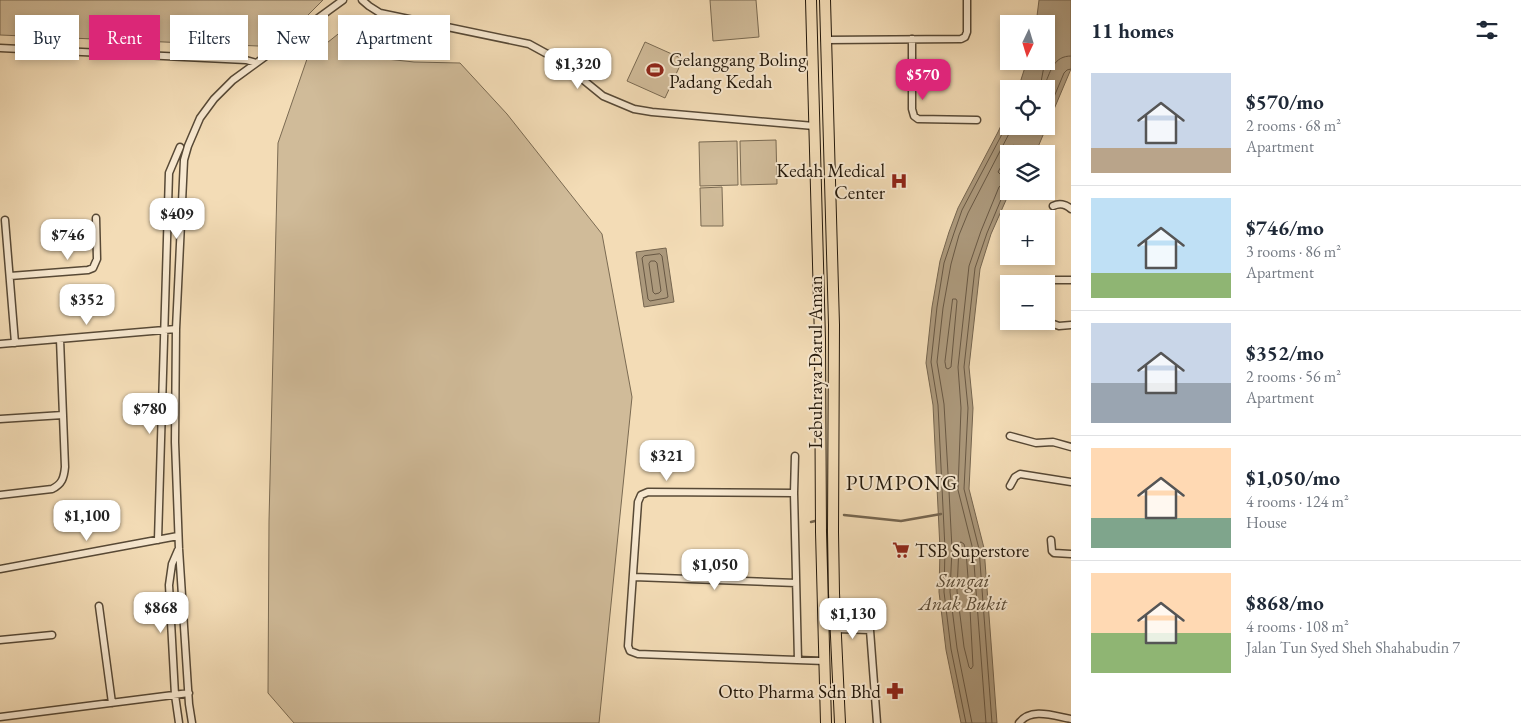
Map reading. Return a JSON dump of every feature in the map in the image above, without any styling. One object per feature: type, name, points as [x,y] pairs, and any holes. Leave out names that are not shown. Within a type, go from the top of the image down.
[{"type":"highway","name":"Lebuhraya Darul Aman","points":[[812,0],[821,345],[821,541],[826,723]]},
{"type":"highway","name":"Lebuhraya Darul Aman","points":[[825,0],[834,325],[833,532],[840,723]]},
{"type":"highway","points":[[834,325],[828,341],[821,345],[834,368]]},
{"type":"street","points":[[192,723],[178,536],[175,442],[176,329],[184,160],[200,118],[214,99],[233,80],[256,62],[343,0]]},
{"type":"street","points":[[362,0],[380,13],[529,44],[560,62],[604,96],[634,109],[814,126]]},
{"type":"street","points":[[825,40],[961,39],[965,37],[967,32],[967,0]]},
{"type":"street","points":[[912,39],[912,109],[914,116],[918,119],[978,120]]},
{"type":"street","points":[[0,48],[256,62]]},
{"type":"street","points":[[158,540],[169,173],[180,147]]},
{"type":"street","points":[[168,198],[182,198]]},
{"type":"street","points":[[1053,206],[1061,204],[1071,209]]},
{"type":"street","points":[[10,276],[88,270],[93,268],[97,259],[96,218]]},
{"type":"street","points":[[5,220],[15,342]]},
{"type":"street","points":[[1055,280],[1071,280]]},
{"type":"street","points":[[1055,325],[1071,325]]},
{"type":"street","points":[[0,344],[176,329]]},
{"type":"street","points":[[0,495],[52,489],[61,483],[64,473],[60,339]]},
{"type":"street","points":[[0,419],[63,415]]},
{"type":"street","points":[[1010,436],[1036,444],[1053,442],[1071,446]]},
{"type":"street","points":[[795,456],[794,492],[798,660]]},
{"type":"street","points":[[1010,486],[1015,477],[1020,474],[1071,482]]},
{"type":"street","points":[[794,492],[643,493],[638,498],[628,646],[633,653],[825,661]]},
{"type":"street","points":[[0,570],[178,536]]},
{"type":"street","points":[[1051,540],[1054,553],[1071,554]]},
{"type":"street","points":[[179,549],[172,564],[169,585],[174,695],[179,723]]},
{"type":"street","points":[[634,577],[796,582]]},
{"type":"street","points":[[99,606],[112,703]]},
{"type":"street","points":[[836,630],[870,630],[876,723]]},
{"type":"street","points":[[0,640],[52,634]]},
{"type":"street","points":[[0,717],[189,693]]},
{"type":"street","points":[[1018,723],[1024,717],[1035,714],[1071,719]]},
{"type":"shaded area","points":[[0,0],[323,0],[308,15],[258,15],[258,46],[248,46],[248,15],[170,15],[170,42],[160,42],[160,15],[89,15],[89,39],[79,38],[79,15],[15,15],[15,36],[0,35]]},
{"type":"shaded area","points":[[710,0],[756,0],[759,37],[713,41]]},
{"type":"shaded area","points":[[338,34],[338,60],[460,63],[507,114],[602,234],[632,397],[599,723],[294,723],[268,693],[269,521],[278,143],[307,60],[328,60],[328,42]]},
{"type":"shaded area","name":"Gelanggang Boling Padang Kedah","points":[[645,42],[683,59],[665,98],[627,81]]},
{"type":"shaded area","points":[[776,140],[777,184],[741,185],[740,141]]},
{"type":"shaded area","points":[[737,141],[738,185],[700,186],[699,142]]},
{"type":"shaded area","points":[[722,187],[723,226],[701,226],[700,188]]},
{"type":"water","name":"Sungai Anak Bukit","points":[[1039,0],[1071,0],[1071,69],[1055,107],[1055,80],[1021,80],[1024,70],[1055,70],[1055,15],[1037,15]]},
{"type":"water","name":"Sungai Anak Bukit","points":[[1000,128],[1000,135],[1043,135],[1039,145],[1000,145],[1000,200],[1006,200],[1000,210],[980,269],[969,367],[973,408],[969,489],[984,548],[997,723],[961,723],[946,650],[939,592],[940,549],[933,405],[926,363],[932,307],[940,261],[949,232],[958,208]]},
{"type":"water","points":[[666,248],[674,302],[644,307],[636,252]]},
{"type":"waterway","points":[[844,515],[901,521],[941,514]]},
{"type":"waterway","points":[[811,522],[815,521]]},
{"type":"place","name":"Gelanggang Boling Padang Kedah","points":[[655,70]]},
{"type":"place","name":"Kedah Medical Center","points":[[899,181]]},
{"type":"place","name":"TSB Superstore","points":[[901,550]]},
{"type":"place","name":"Otto Pharma Sdn Bhd","points":[[895,691]]},
{"type":"district","name":"PUMPONG","points":[[902,482]]}]
